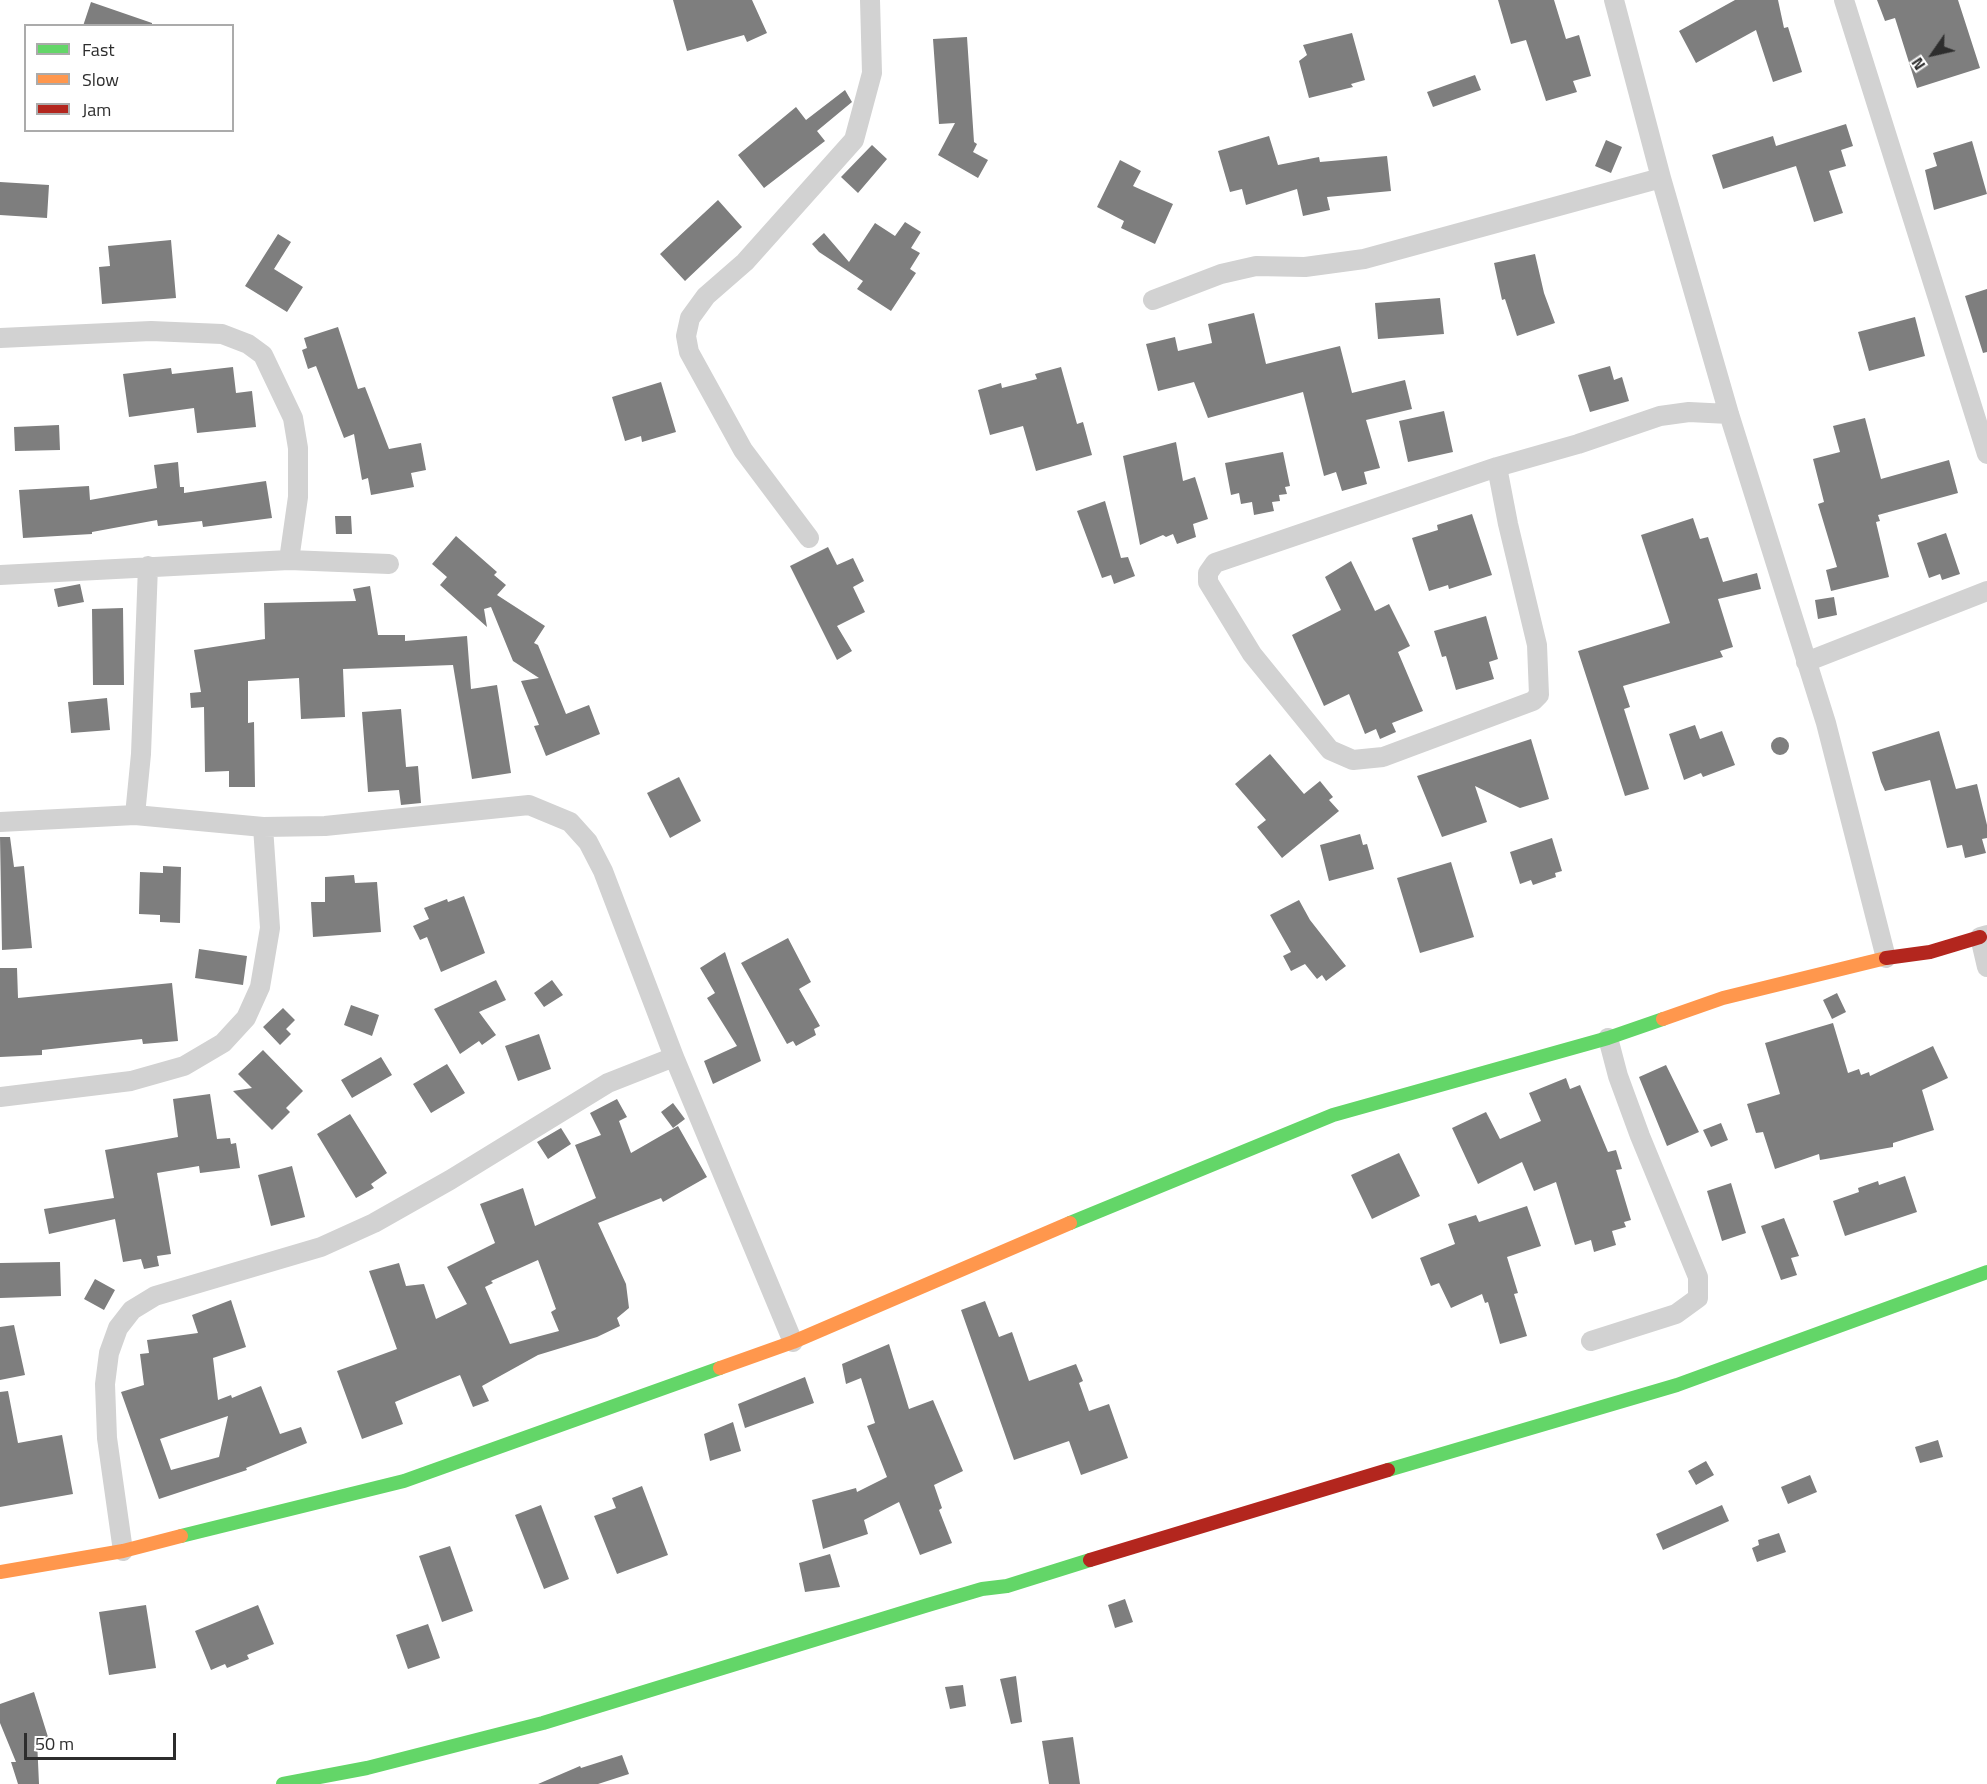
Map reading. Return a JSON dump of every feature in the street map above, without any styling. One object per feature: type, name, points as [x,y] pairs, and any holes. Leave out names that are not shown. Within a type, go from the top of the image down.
[{"type":"street","points":[[809,538],[743,450],[690,352],[686,336],[690,318],[706,296],[745,262],[854,140],[872,73],[870,0]]},
{"type":"street","points":[[1614,0],[1661,178],[1729,414],[1826,723],[1886,958]]},
{"type":"street","points":[[1844,0],[1987,454]]},
{"type":"street","points":[[1153,300],[1221,274],[1256,266],[1305,267],[1364,259],[1661,178]]},
{"type":"street","points":[[0,338],[151,331],[222,334],[248,344],[263,355],[293,418],[298,448],[298,497],[289,560]]},
{"type":"street","points":[[1497,467],[1537,645],[1539,695],[1533,700],[1383,757],[1353,760],[1330,750],[1252,654],[1208,582],[1208,573],[1215,562],[1497,467],[1578,444],[1660,416],[1698,412],[1729,414]]},
{"type":"street","points":[[0,575],[289,560],[388,564]]},
{"type":"street","points":[[135,815],[141,754],[148,567]]},
{"type":"street","points":[[1806,662],[1987,591]]},
{"type":"street","points":[[0,822],[135,815],[263,827],[325,826],[530,805],[570,822],[588,842],[603,871],[674,1057],[793,1342]]},
{"type":"street","points":[[0,1097],[131,1081],[184,1066],[223,1043],[246,1018],[261,987],[270,928],[263,827]]},
{"type":"street","points":[[0,1572],[123,1551],[404,1481],[793,1342],[1108,1207],[1333,1115],[1608,1038],[1723,998],[1886,958],[1930,952],[1983,936],[1987,967]]},
{"type":"street","points":[[1592,1341],[1676,1314],[1698,1298],[1698,1277],[1640,1136],[1618,1077],[1608,1038]]},
{"type":"street","points":[[123,1551],[107,1438],[105,1384],[112,1345],[118,1328],[132,1310],[155,1296],[321,1247],[374,1223],[450,1180],[608,1083],[674,1057]]},
{"type":"street","points":[[290,1783],[367,1768],[543,1723],[871,1622],[982,1589],[1006,1586],[1181,1531],[1677,1385],[1987,1272]]},
{"type":"building","points":[[673,0],[752,0],[767,33],[747,42],[744,35],[687,51]]},
{"type":"building","points":[[1498,0],[1554,0],[1566,39],[1579,35],[1591,76],[1573,81],[1577,92],[1546,101],[1526,40],[1511,44]]},
{"type":"building","points":[[1735,0],[1778,0],[1784,28],[1788,27],[1802,72],[1773,82],[1756,30],[1696,63],[1679,31]]},
{"type":"building","points":[[1877,0],[1958,0],[1980,68],[1917,88],[1895,18],[1885,21]]},
{"type":"building","points":[[91,2],[152,23],[152,24],[84,24]]},
{"type":"building","points":[[1352,33],[1365,80],[1351,84],[1353,87],[1309,98],[1299,61],[1307,55],[1303,45]]},
{"type":"building","points":[[967,37],[974,142],[977,144],[973,152],[988,160],[978,178],[938,155],[955,123],[939,124],[933,39]]},
{"type":"building","points":[[1475,75],[1481,90],[1433,107],[1427,92]]},
{"type":"building","points":[[845,90],[852,102],[817,131],[825,141],[764,188],[738,155],[796,107],[806,120]]},
{"type":"building","points":[[1846,124],[1853,146],[1841,150],[1846,166],[1829,171],[1843,213],[1814,222],[1796,166],[1723,189],[1712,155],[1773,136],[1776,146]]},
{"type":"building","points":[[1269,136],[1278,165],[1319,157],[1320,162],[1387,156],[1391,191],[1327,197],[1330,210],[1303,216],[1297,189],[1246,205],[1242,189],[1230,192],[1218,151]]},
{"type":"building","points":[[1606,140],[1622,147],[1611,173],[1595,166]]},
{"type":"building","points":[[1972,141],[1987,194],[1934,210],[1925,170],[1937,166],[1933,153]]},
{"type":"building","points":[[872,145],[887,159],[858,193],[841,177]]},
{"type":"building","points":[[1120,160],[1141,171],[1133,186],[1173,204],[1155,244],[1121,228],[1124,221],[1097,207]]},
{"type":"building","points":[[0,182],[49,185],[47,218],[0,215]]},
{"type":"building","points":[[718,200],[742,227],[685,281],[660,254]]},
{"type":"building","points":[[905,222],[921,232],[911,248],[920,253],[910,269],[916,273],[891,311],[857,289],[863,281],[819,252],[812,244],[824,233],[849,262],[875,223],[895,236]]},
{"type":"building","points":[[278,234],[291,242],[274,269],[303,287],[287,312],[245,286]]},
{"type":"building","points":[[171,240],[176,298],[102,304],[99,267],[110,266],[108,246]]},
{"type":"building","points":[[1535,254],[1544,293],[1555,323],[1517,336],[1505,299],[1502,300],[1494,263]]},
{"type":"building","points":[[1987,289],[1987,352],[1983,353],[1965,296]]},
{"type":"building","points":[[1440,298],[1444,334],[1378,339],[1375,303]]},
{"type":"building","points":[[1254,313],[1266,364],[1340,346],[1352,393],[1405,380],[1412,409],[1366,420],[1380,468],[1364,472],[1367,484],[1342,491],[1336,472],[1324,476],[1303,392],[1208,418],[1194,382],[1158,391],[1146,344],[1175,337],[1178,351],[1212,343],[1208,324]]},
{"type":"building","points":[[1915,317],[1925,356],[1869,371],[1858,332]]},
{"type":"building","points":[[338,327],[358,389],[365,387],[389,449],[421,443],[426,470],[411,473],[414,487],[371,495],[368,478],[362,480],[354,434],[344,438],[316,366],[308,369],[302,350],[307,348],[304,338]]},
{"type":"building","points":[[1610,366],[1614,380],[1622,377],[1629,401],[1590,412],[1578,375]]},
{"type":"building","points":[[233,367],[236,393],[252,391],[256,427],[197,433],[194,408],[129,417],[123,374],[171,368],[172,374]]},
{"type":"building","points":[[1061,367],[1077,424],[1083,422],[1092,455],[1036,471],[1023,426],[990,435],[978,390],[1001,383],[1002,388],[1037,379],[1035,374]]},
{"type":"building","points":[[661,382],[676,432],[642,442],[641,436],[625,441],[612,397]]},
{"type":"building","points":[[1444,411],[1453,452],[1408,462],[1399,421]]},
{"type":"building","points":[[1865,418],[1881,479],[1949,460],[1958,493],[1878,515],[1880,521],[1876,522],[1889,577],[1831,591],[1826,570],[1837,567],[1818,504],[1824,502],[1813,459],[1840,452],[1833,426]]},
{"type":"building","points":[[59,425],[60,450],[15,451],[14,427]]},
{"type":"building","points":[[1176,442],[1183,481],[1195,477],[1208,519],[1193,524],[1196,537],[1177,544],[1173,534],[1166,537],[1163,535],[1140,545],[1123,456]]},
{"type":"building","points":[[1283,452],[1290,486],[1285,487],[1287,494],[1279,495],[1280,501],[1272,502],[1274,511],[1254,515],[1252,502],[1241,504],[1239,493],[1231,495],[1225,463]]},
{"type":"building","points":[[178,462],[180,487],[184,487],[184,493],[266,481],[272,518],[203,527],[202,521],[158,526],[157,520],[92,532],[92,534],[23,538],[19,490],[89,486],[90,500],[157,488],[154,465]]},
{"type":"building","points":[[1105,501],[1121,558],[1128,557],[1135,576],[1114,584],[1111,575],[1102,578],[1077,511]]},
{"type":"building","points":[[1472,514],[1492,575],[1449,589],[1448,585],[1429,591],[1412,538],[1438,530],[1437,525]]},
{"type":"building","points":[[335,516],[351,516],[352,534],[336,534]]},
{"type":"building","points":[[1693,518],[1700,539],[1708,537],[1723,582],[1757,573],[1761,589],[1718,599],[1733,647],[1720,651],[1723,657],[1623,686],[1630,707],[1624,709],[1649,789],[1625,796],[1578,651],[1670,623],[1641,535]]},
{"type":"building","points":[[1946,533],[1960,574],[1942,580],[1940,574],[1929,578],[1917,543]]},
{"type":"building","points":[[456,536],[497,572],[494,575],[506,585],[497,595],[545,626],[534,643],[538,645],[566,714],[589,705],[600,734],[546,756],[534,726],[539,725],[521,681],[539,678],[513,661],[491,607],[484,609],[487,627],[440,585],[447,577],[432,564]]},
{"type":"building","points":[[828,547],[837,565],[853,558],[864,581],[853,587],[865,612],[837,626],[852,651],[837,660],[790,566]]},
{"type":"building","points":[[1351,561],[1375,611],[1389,604],[1410,646],[1398,652],[1423,711],[1392,723],[1396,732],[1380,739],[1376,729],[1365,734],[1349,694],[1324,706],[1292,635],[1341,610],[1325,577]]},
{"type":"building","points":[[80,584],[84,602],[58,607],[54,589]]},
{"type":"building","points":[[370,586],[378,635],[405,635],[405,641],[467,636],[471,689],[497,685],[511,773],[472,779],[453,665],[343,669],[345,717],[301,719],[299,678],[248,681],[248,723],[254,722],[255,787],[229,787],[229,771],[205,772],[204,707],[191,708],[190,693],[201,692],[194,650],[265,639],[264,603],[356,601],[353,589]]},
{"type":"building","points":[[1834,597],[1837,615],[1818,619],[1815,600]]},
{"type":"building","points":[[123,608],[124,685],[93,685],[92,609]]},
{"type":"building","points":[[1486,616],[1498,659],[1489,662],[1494,679],[1456,690],[1446,656],[1442,657],[1434,631]]},
{"type":"building","points":[[107,698],[110,730],[71,733],[68,702]]},
{"type":"building","points":[[401,709],[406,767],[418,766],[421,803],[401,805],[399,790],[368,792],[362,712]]},
{"type":"building","points":[[1695,725],[1700,739],[1722,731],[1735,765],[1703,777],[1701,773],[1684,780],[1669,734]]},
{"type":"building","points":[[1939,731],[1956,789],[1977,784],[1987,825],[1987,838],[1982,839],[1986,853],[1965,858],[1962,845],[1947,848],[1930,780],[1885,791],[1881,782],[1872,752]]},
{"type":"building","points":[[1780,737],[1786,740],[1789,746],[1786,752],[1780,755],[1774,752],[1771,746],[1774,740]]},
{"type":"building","points":[[1531,739],[1549,799],[1520,808],[1475,786],[1487,822],[1442,837],[1417,776]]},
{"type":"building","points":[[1270,754],[1304,794],[1320,781],[1333,797],[1329,800],[1339,811],[1282,858],[1257,827],[1266,820],[1235,784]]},
{"type":"building","points":[[679,777],[701,821],[670,838],[647,793]]},
{"type":"building","points":[[1360,834],[1363,845],[1367,844],[1374,869],[1329,881],[1320,845]]},
{"type":"building","points":[[0,837],[10,837],[14,867],[24,866],[32,948],[2,950]]},
{"type":"building","points":[[1552,838],[1562,871],[1555,873],[1556,877],[1533,885],[1531,880],[1520,884],[1510,852]]},
{"type":"building","points":[[1451,862],[1474,937],[1420,953],[1397,878]]},
{"type":"building","points":[[163,866],[181,867],[180,923],[160,922],[160,915],[139,914],[140,872],[163,873]]},
{"type":"building","points":[[354,875],[355,883],[377,882],[381,932],[313,937],[311,902],[325,902],[325,877]]},
{"type":"building","points":[[464,896],[485,953],[441,972],[427,937],[420,940],[413,926],[429,919],[424,908],[447,899],[448,902]]},
{"type":"building","points":[[1299,900],[1310,920],[1346,966],[1326,981],[1322,975],[1317,979],[1305,964],[1291,971],[1283,956],[1291,952],[1270,915]]},
{"type":"building","points":[[788,938],[811,982],[799,989],[820,1026],[814,1029],[816,1035],[796,1046],[793,1041],[787,1044],[741,963]]},
{"type":"building","points":[[199,949],[247,956],[243,985],[195,978]]},
{"type":"building","points":[[725,952],[761,1061],[713,1084],[704,1061],[737,1046],[707,998],[715,993],[700,968]]},
{"type":"building","points":[[0,968],[17,968],[18,998],[172,983],[178,1041],[143,1044],[142,1039],[42,1050],[42,1055],[0,1057]]},
{"type":"building","points":[[496,980],[506,1000],[479,1012],[496,1035],[482,1045],[479,1041],[460,1054],[434,1009]]},
{"type":"building","points":[[552,980],[563,995],[544,1007],[534,993]]},
{"type":"building","points":[[1837,993],[1846,1012],[1832,1019],[1823,1000]]},
{"type":"building","points":[[351,1005],[379,1015],[372,1036],[344,1025]]},
{"type":"building","points":[[283,1008],[295,1020],[286,1029],[291,1034],[280,1045],[263,1027]]},
{"type":"building","points":[[1833,1023],[1848,1073],[1859,1069],[1861,1075],[1869,1072],[1870,1076],[1933,1046],[1948,1078],[1922,1090],[1934,1130],[1893,1143],[1893,1147],[1820,1160],[1819,1154],[1775,1169],[1763,1132],[1756,1133],[1747,1104],[1780,1094],[1765,1043]]},
{"type":"building","points":[[539,1034],[551,1069],[518,1081],[505,1046]]},
{"type":"building","points":[[263,1050],[303,1091],[286,1108],[290,1112],[272,1130],[233,1091],[252,1088],[238,1074]]},
{"type":"building","points":[[381,1057],[392,1075],[352,1098],[341,1080]]},
{"type":"building","points":[[447,1064],[465,1093],[431,1113],[413,1084]]},
{"type":"building","points":[[1666,1065],[1699,1132],[1667,1146],[1639,1077]]},
{"type":"building","points":[[1566,1078],[1570,1089],[1580,1085],[1608,1152],[1616,1150],[1622,1169],[1616,1170],[1631,1220],[1624,1222],[1626,1227],[1612,1231],[1616,1245],[1594,1252],[1591,1240],[1575,1245],[1556,1182],[1534,1191],[1522,1162],[1478,1184],[1452,1128],[1486,1112],[1500,1139],[1541,1121],[1529,1093]]},
{"type":"building","points":[[210,1094],[217,1139],[230,1138],[231,1144],[236,1143],[240,1168],[200,1173],[199,1166],[157,1173],[171,1254],[157,1256],[159,1266],[144,1269],[141,1259],[123,1262],[115,1219],[49,1234],[44,1209],[114,1198],[105,1150],[178,1137],[173,1099]]},
{"type":"building","points":[[617,1099],[627,1117],[619,1121],[631,1153],[678,1126],[707,1177],[663,1202],[661,1198],[598,1223],[626,1284],[629,1308],[617,1318],[620,1326],[597,1337],[538,1355],[482,1386],[489,1401],[473,1407],[460,1375],[395,1402],[403,1424],[362,1439],[337,1371],[397,1349],[369,1271],[399,1263],[406,1286],[424,1284],[436,1319],[467,1304],[447,1267],[495,1243],[480,1204],[523,1188],[535,1226],[596,1198],[575,1145],[601,1135],[590,1113]],"holes":[[[538,1260],[556,1309],[551,1312],[559,1331],[510,1344],[485,1287],[493,1283],[491,1281]]]},
{"type":"building","points":[[673,1103],[685,1119],[673,1128],[661,1112]]},
{"type":"building","points":[[350,1114],[387,1173],[371,1184],[374,1188],[356,1198],[317,1134]]},
{"type":"building","points":[[1721,1123],[1728,1140],[1711,1147],[1703,1130]]},
{"type":"building","points":[[561,1128],[571,1144],[548,1159],[537,1142]]},
{"type":"building","points":[[1399,1153],[1420,1196],[1372,1219],[1351,1175]]},
{"type":"building","points":[[292,1166],[305,1217],[271,1226],[258,1175]]},
{"type":"building","points":[[1905,1176],[1917,1212],[1845,1236],[1833,1201],[1859,1192],[1858,1188],[1878,1181],[1879,1185]]},
{"type":"building","points":[[1731,1183],[1746,1233],[1722,1241],[1707,1191]]},
{"type":"building","points":[[1527,1206],[1541,1246],[1507,1257],[1518,1293],[1514,1294],[1527,1336],[1500,1344],[1488,1302],[1485,1303],[1482,1294],[1451,1308],[1439,1283],[1431,1286],[1420,1258],[1455,1244],[1448,1224],[1476,1215],[1479,1222]]},
{"type":"building","points":[[1784,1218],[1799,1256],[1791,1258],[1797,1275],[1781,1280],[1761,1226]]},
{"type":"building","points":[[60,1262],[61,1296],[0,1298],[0,1263]]},
{"type":"building","points":[[95,1279],[115,1290],[104,1310],[84,1299]]},
{"type":"building","points":[[231,1300],[246,1347],[213,1358],[218,1400],[231,1395],[232,1398],[261,1386],[280,1434],[301,1427],[307,1443],[246,1468],[247,1470],[159,1499],[121,1392],[144,1385],[140,1354],[149,1353],[147,1340],[198,1333],[192,1315]],"holes":[[[228,1416],[219,1457],[171,1470],[160,1439]]]},
{"type":"building","points":[[985,1301],[999,1337],[1012,1332],[1029,1381],[1076,1364],[1083,1381],[1079,1383],[1089,1411],[1109,1404],[1128,1458],[1081,1475],[1069,1441],[1014,1460],[961,1310]]},
{"type":"building","points":[[14,1325],[25,1375],[0,1380],[0,1327]]},
{"type":"building","points":[[889,1344],[909,1409],[933,1400],[963,1471],[934,1485],[942,1508],[939,1510],[952,1543],[920,1555],[899,1502],[864,1520],[868,1534],[823,1549],[812,1500],[856,1488],[857,1492],[887,1477],[867,1426],[875,1423],[861,1378],[846,1384],[842,1364]]},
{"type":"building","points":[[805,1377],[814,1403],[745,1428],[738,1404]]},
{"type":"building","points":[[8,1391],[18,1443],[62,1435],[73,1494],[0,1507],[0,1392]]},
{"type":"building","points":[[733,1422],[741,1451],[710,1461],[704,1434]]},
{"type":"building","points":[[1938,1440],[1943,1457],[1920,1463],[1915,1447]]},
{"type":"building","points":[[1706,1461],[1714,1475],[1696,1485],[1688,1471]]},
{"type":"building","points":[[1810,1475],[1817,1492],[1788,1504],[1781,1487]]},
{"type":"building","points":[[642,1486],[668,1555],[617,1574],[594,1516],[616,1508],[612,1498]]},
{"type":"building","points":[[541,1505],[569,1579],[544,1589],[515,1515]]},
{"type":"building","points":[[1722,1505],[1729,1521],[1663,1550],[1656,1534]]},
{"type":"building","points":[[1779,1533],[1786,1552],[1757,1562],[1752,1548],[1759,1545],[1758,1540]]},
{"type":"building","points":[[450,1546],[473,1611],[442,1622],[419,1556]]},
{"type":"building","points":[[830,1554],[840,1587],[805,1592],[799,1563]]},
{"type":"building","points":[[1125,1599],[1133,1622],[1115,1628],[1108,1605]]},
{"type":"building","points":[[146,1605],[156,1668],[109,1675],[99,1612]]},
{"type":"building","points":[[258,1605],[274,1644],[247,1655],[249,1659],[227,1668],[225,1664],[211,1670],[195,1631]]},
{"type":"building","points":[[428,1624],[440,1658],[408,1669],[396,1635]]},
{"type":"building","points":[[1016,1676],[1022,1722],[1011,1724],[1000,1679]]},
{"type":"building","points":[[963,1685],[966,1706],[950,1709],[945,1687]]},
{"type":"building","points":[[34,1692],[48,1737],[37,1740],[39,1784],[18,1784],[11,1762],[16,1762],[0,1723],[0,1704]]},
{"type":"building","points":[[1073,1737],[1080,1784],[1049,1784],[1042,1741]]},
{"type":"building","points":[[622,1755],[629,1774],[598,1784],[538,1784],[580,1766],[581,1768]]},
{"type":"traffic: fast","points":[[1070,1223],[1333,1115],[1608,1038],[1663,1019]]},
{"type":"traffic: fast","points":[[1388,1470],[1677,1385],[1987,1272]]},
{"type":"traffic: fast","points":[[181,1536],[404,1481],[720,1368]]},
{"type":"traffic: fast","points":[[283,1784],[367,1768],[543,1723],[928,1605],[982,1589],[1007,1586],[1090,1560]]},
{"type":"traffic: slow","points":[[1663,1019],[1723,998],[1886,958]]},
{"type":"traffic: slow","points":[[720,1368],[793,1342],[1070,1223]]},
{"type":"traffic: slow","points":[[0,1572],[123,1551],[181,1536]]},
{"type":"traffic: jam","points":[[1886,958],[1930,952],[1980,937]]},
{"type":"traffic: jam","points":[[1090,1560],[1388,1470]]}]
